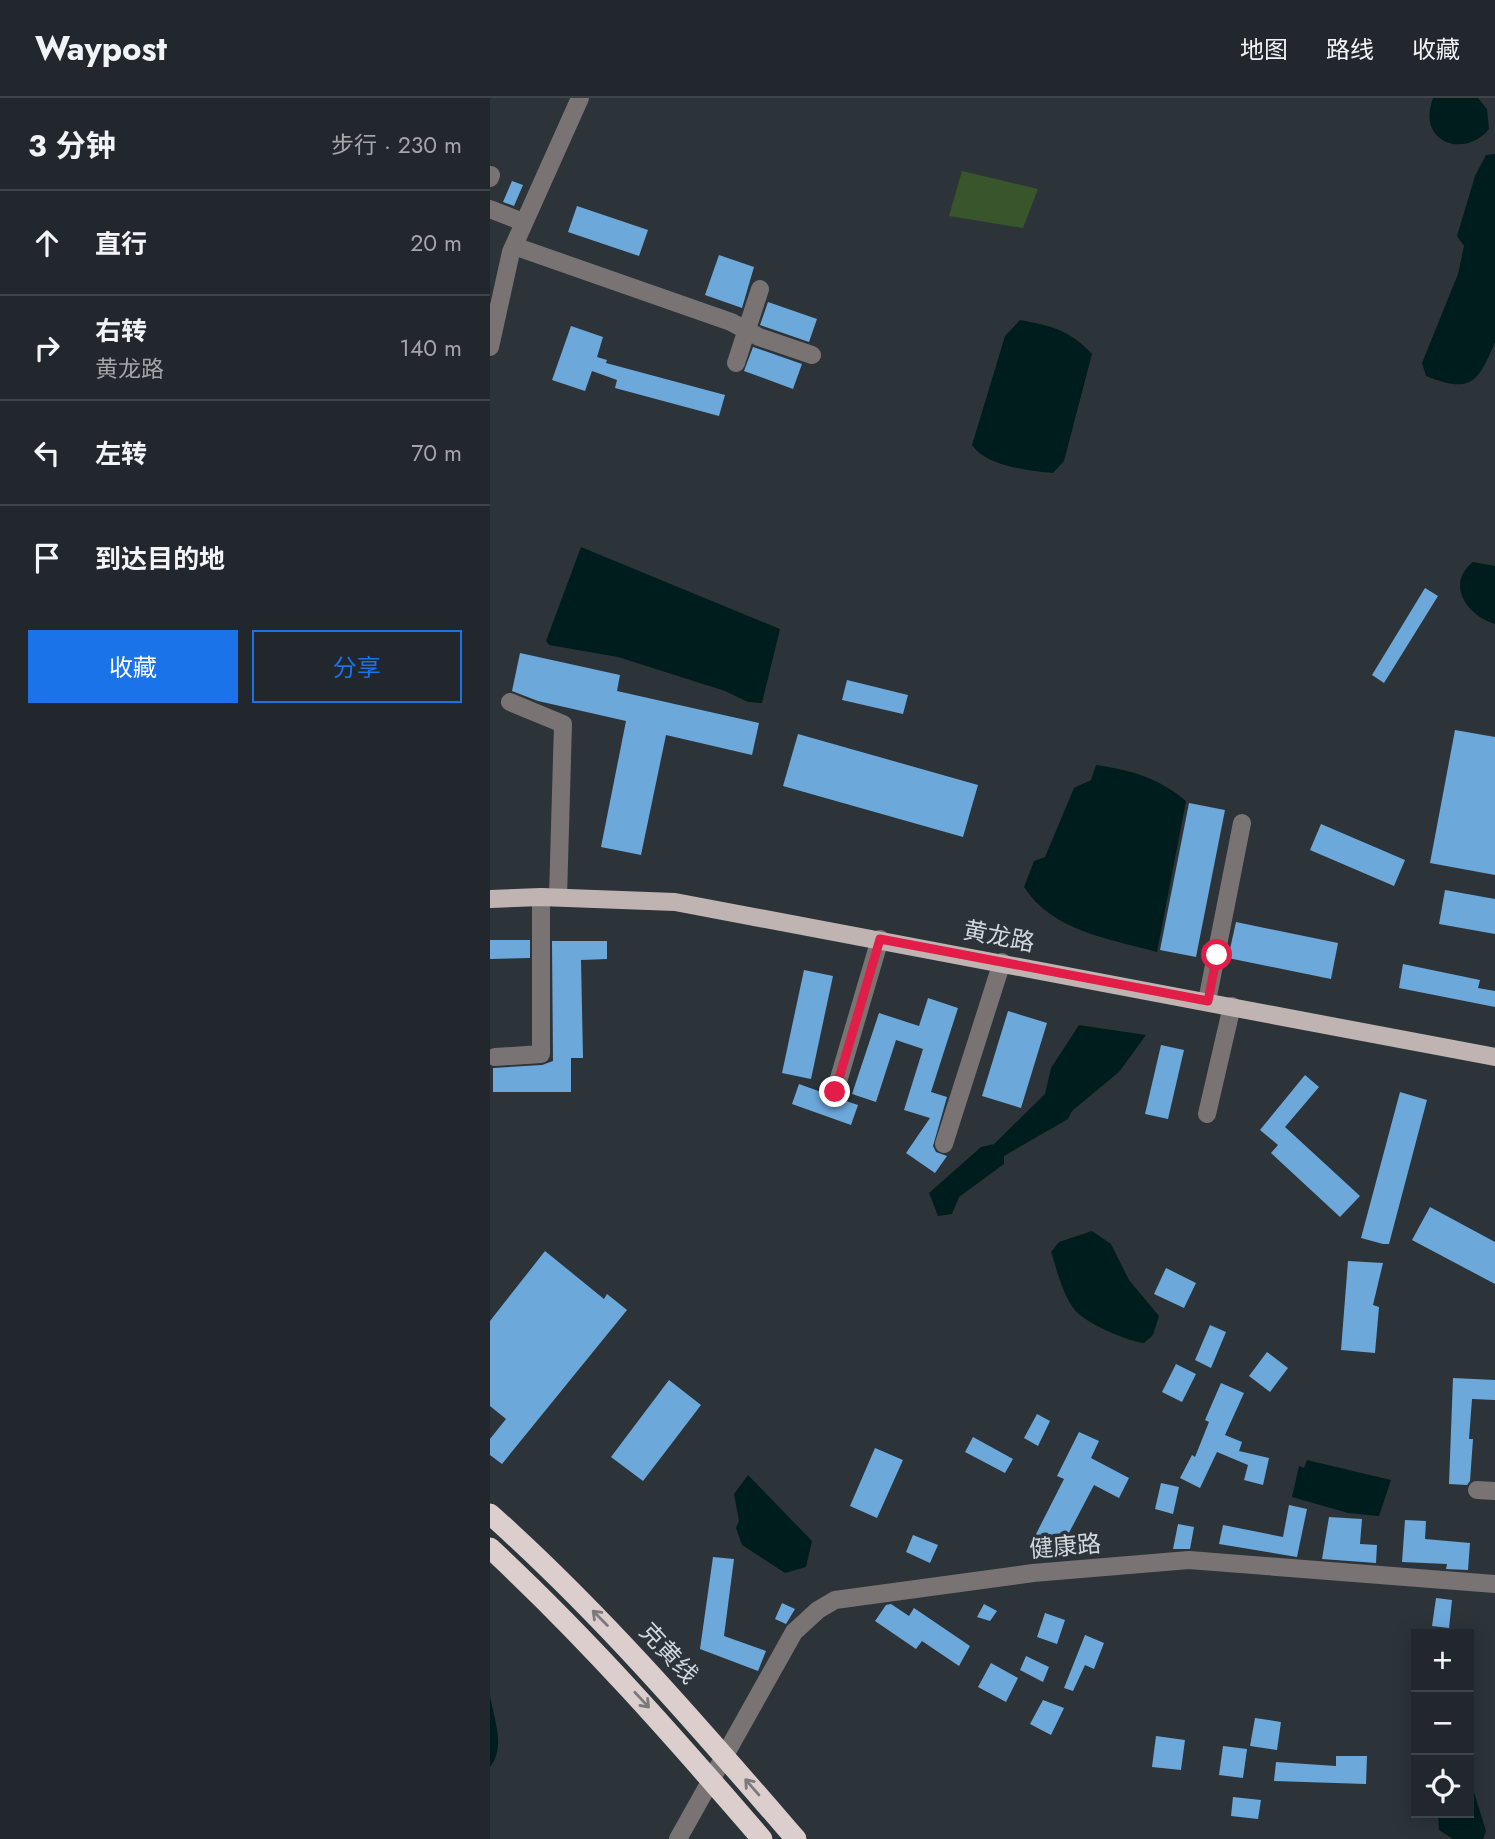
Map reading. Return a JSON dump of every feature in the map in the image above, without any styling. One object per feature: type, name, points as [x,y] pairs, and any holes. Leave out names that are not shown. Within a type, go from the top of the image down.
[{"type":"highway","name":"克黄线","points":[[490,1514],[604,1622],[796,1839]]},
{"type":"highway","points":[[490,1548],[588,1643],[762,1839]]},
{"type":"main road","name":"黄龙路","points":[[490,899],[550,897],[675,902],[1495,1057]]},
{"type":"street","points":[[490,347],[514,246],[580,98]]},
{"type":"street","points":[[490,209],[523,222]]},
{"type":"street","points":[[514,246],[731,321],[746,330],[812,355]]},
{"type":"street","points":[[736,363],[760,289]]},
{"type":"street","points":[[495,1057],[541,1054],[563,724],[510,702]]},
{"type":"street","points":[[1208,1001],[1242,823]]},
{"type":"street","points":[[835,1092],[880,939]]},
{"type":"street","points":[[944,1144],[1002,962]]},
{"type":"street","points":[[1207,1114],[1232,1006]]},
{"type":"street","name":"健康路","points":[[678,1839],[794,1632],[817,1610],[835,1600],[1033,1573],[1189,1560],[1495,1584]]},
{"type":"green space","points":[[962,171],[1038,189],[1023,228],[949,216]]},
{"type":"shaded area","points":[[1433,98],[1478,98],[1487,109],[1489,129],[1468,143],[1446,142],[1431,126]]},
{"type":"shaded area","points":[[1495,154],[1495,342],[1478,376],[1463,384],[1453,384],[1426,376],[1422,363],[1458,274],[1464,246],[1457,236],[1475,176],[1486,155]]},
{"type":"shaded area","points":[[1020,320],[1060,330],[1076,339],[1092,354],[1064,461],[1053,473],[997,463],[972,445],[1005,336]]},
{"type":"shaded area","points":[[581,547],[780,629],[762,703],[748,702],[725,691],[618,657],[549,645],[546,641]]},
{"type":"shaded area","points":[[1473,562],[1495,566],[1495,624],[1476,614],[1463,598],[1461,580]]},
{"type":"shaded area","points":[[1096,765],[1144,776],[1165,786],[1186,801],[1157,952],[1083,931],[1066,923],[1036,902],[1024,887],[1034,861],[1045,857],[1074,788],[1091,780]]},
{"type":"shaded area","points":[[1079,1025],[1146,1035],[1119,1072],[1072,1111],[1068,1119],[1004,1156],[1004,1164],[959,1197],[952,1214],[938,1216],[929,1193],[981,1147],[994,1144],[1045,1094],[1051,1068]]},
{"type":"shaded area","points":[[1092,1231],[1111,1244],[1129,1280],[1159,1316],[1153,1335],[1144,1343],[1117,1335],[1087,1320],[1074,1309],[1066,1296],[1051,1252],[1059,1242]]},
{"type":"shaded area","points":[[1307,1460],[1391,1480],[1379,1516],[1348,1513],[1292,1497],[1299,1466],[1304,1468]]},
{"type":"shaded area","points":[[748,1475],[812,1541],[806,1567],[785,1573],[742,1545],[736,1528],[739,1521],[734,1494]]},
{"type":"shaded area","points":[[490,1696],[498,1742],[495,1759],[490,1767]]},
{"type":"shaded area","points":[[1474,1792],[1486,1831],[1483,1839],[1453,1839],[1439,1830],[1438,1818],[1474,1818]]},
{"type":"building","points":[[512,181],[523,185],[514,206],[503,202]]},
{"type":"building","points":[[577,206],[648,230],[639,256],[568,232]]},
{"type":"building","points":[[719,255],[754,267],[742,308],[705,295]]},
{"type":"building","points":[[768,302],[817,319],[809,342],[760,325]]},
{"type":"building","points":[[571,326],[603,337],[597,357],[607,360],[606,363],[725,395],[719,416],[615,388],[617,380],[592,371],[585,391],[552,380]]},
{"type":"building","points":[[753,347],[802,364],[793,389],[744,371]]},
{"type":"building","points":[[1425,588],[1438,596],[1384,683],[1372,675]]},
{"type":"building","points":[[520,653],[620,675],[617,691],[759,723],[752,755],[666,735],[641,855],[601,847],[626,721],[538,701],[512,691]]},
{"type":"building","points":[[847,680],[908,695],[903,714],[842,700]]},
{"type":"building","points":[[1455,730],[1495,737],[1495,875],[1430,863]]},
{"type":"building","points":[[798,734],[978,785],[963,837],[783,786]]},
{"type":"building","points":[[1189,803],[1225,810],[1196,957],[1160,950]]},
{"type":"building","points":[[1321,824],[1405,860],[1394,886],[1310,850]]},
{"type":"building","points":[[1445,890],[1495,899],[1495,934],[1439,924]]},
{"type":"building","points":[[1236,922],[1338,943],[1331,979],[1228,958]]},
{"type":"building","points":[[490,940],[530,940],[530,958],[490,959]]},
{"type":"building","points":[[552,941],[607,941],[607,959],[581,960],[583,1058],[571,1058],[571,1092],[493,1092],[493,1068],[542,1065],[553,1061]]},
{"type":"building","points":[[1403,964],[1480,980],[1478,988],[1495,991],[1495,1007],[1399,988]]},
{"type":"building","points":[[804,970],[833,976],[811,1079],[782,1073]]},
{"type":"building","points":[[928,998],[958,1008],[931,1092],[947,1097],[933,1146],[936,1152],[947,1156],[935,1173],[906,1153],[930,1118],[904,1110],[923,1049],[896,1040],[876,1102],[852,1094],[879,1013],[919,1026]]},
{"type":"building","points":[[1008,1011],[1047,1023],[1021,1108],[982,1096]]},
{"type":"building","points":[[1161,1045],[1184,1050],[1168,1119],[1145,1114]]},
{"type":"building","points":[[1305,1075],[1319,1087],[1285,1127],[1360,1196],[1340,1217],[1271,1153],[1278,1145],[1260,1130]]},
{"type":"building","points":[[799,1084],[824,1093],[831,1103],[843,1100],[858,1105],[851,1125],[792,1104]]},
{"type":"building","points":[[1400,1092],[1427,1100],[1389,1244],[1383,1244],[1361,1238]]},
{"type":"building","points":[[1430,1207],[1495,1242],[1495,1284],[1412,1240]]},
{"type":"building","points":[[545,1251],[604,1299],[607,1294],[627,1310],[502,1464],[490,1455],[490,1439],[506,1419],[490,1406],[490,1321]]},
{"type":"building","points":[[1348,1261],[1383,1263],[1373,1305],[1379,1307],[1375,1353],[1341,1350]]},
{"type":"building","points":[[1166,1268],[1196,1283],[1184,1308],[1154,1294]]},
{"type":"building","points":[[1210,1325],[1226,1332],[1211,1368],[1195,1360]]},
{"type":"building","points":[[1267,1352],[1288,1368],[1270,1392],[1249,1376]]},
{"type":"building","points":[[1176,1364],[1196,1374],[1182,1402],[1162,1392]]},
{"type":"building","points":[[1453,1378],[1495,1380],[1495,1400],[1472,1399],[1469,1439],[1473,1439],[1470,1481],[1467,1485],[1449,1484]]},
{"type":"building","points":[[669,1380],[701,1405],[643,1481],[611,1457]]},
{"type":"building","points":[[1221,1383],[1244,1393],[1225,1435],[1242,1442],[1239,1451],[1269,1458],[1263,1485],[1244,1480],[1248,1465],[1217,1452],[1200,1488],[1180,1478],[1192,1455],[1195,1457],[1209,1422],[1205,1420]]},
{"type":"building","points":[[1037,1414],[1050,1421],[1038,1446],[1024,1438]]},
{"type":"building","points":[[1079,1432],[1099,1441],[1091,1458],[1129,1478],[1119,1498],[1094,1485],[1060,1550],[1035,1536],[1064,1479],[1057,1476]]},
{"type":"building","points":[[973,1437],[1013,1459],[1005,1473],[965,1452]]},
{"type":"building","points":[[875,1448],[903,1460],[877,1518],[850,1506]]},
{"type":"building","points":[[1161,1483],[1179,1487],[1173,1514],[1155,1509]]},
{"type":"building","points":[[1289,1505],[1307,1509],[1297,1557],[1219,1544],[1223,1525],[1283,1537]]},
{"type":"building","points":[[1329,1517],[1362,1519],[1360,1544],[1377,1545],[1376,1563],[1322,1559]]},
{"type":"building","points":[[1405,1520],[1426,1521],[1425,1539],[1470,1543],[1468,1570],[1446,1569],[1447,1564],[1402,1562]]},
{"type":"building","points":[[1178,1524],[1194,1527],[1190,1549],[1173,1549]]},
{"type":"building","points":[[913,1535],[938,1545],[930,1563],[906,1552]]},
{"type":"building","points":[[713,1557],[734,1559],[724,1636],[766,1651],[758,1671],[700,1649]]},
{"type":"building","points":[[1436,1598],[1452,1600],[1449,1628],[1432,1626]]},
{"type":"building","points":[[782,1603],[795,1609],[786,1624],[775,1619]]},
{"type":"building","points":[[891,1604],[909,1616],[914,1608],[970,1646],[959,1666],[922,1641],[916,1649],[875,1621],[886,1605]]},
{"type":"building","points":[[984,1604],[997,1611],[990,1621],[977,1617]]},
{"type":"building","points":[[1045,1613],[1065,1620],[1057,1644],[1037,1637]]},
{"type":"building","points":[[1085,1635],[1104,1643],[1094,1669],[1085,1665],[1073,1691],[1064,1688]]},
{"type":"building","points":[[1026,1656],[1049,1667],[1043,1682],[1020,1670]]},
{"type":"building","points":[[991,1663],[1018,1678],[1006,1702],[978,1687]]},
{"type":"building","points":[[1043,1700],[1064,1708],[1051,1735],[1030,1724]]},
{"type":"building","points":[[1255,1718],[1281,1722],[1277,1750],[1250,1746]]},
{"type":"building","points":[[1156,1736],[1185,1740],[1181,1770],[1152,1767]]},
{"type":"building","points":[[1223,1746],[1247,1749],[1243,1778],[1219,1775]]},
{"type":"building","points":[[1336,1756],[1367,1756],[1366,1784],[1274,1781],[1276,1762],[1336,1766]]},
{"type":"building","points":[[1233,1797],[1261,1800],[1258,1819],[1231,1816]]},
{"type":"route","points":[[835,1092],[880,939],[1208,1001],[1217,955]]}]
